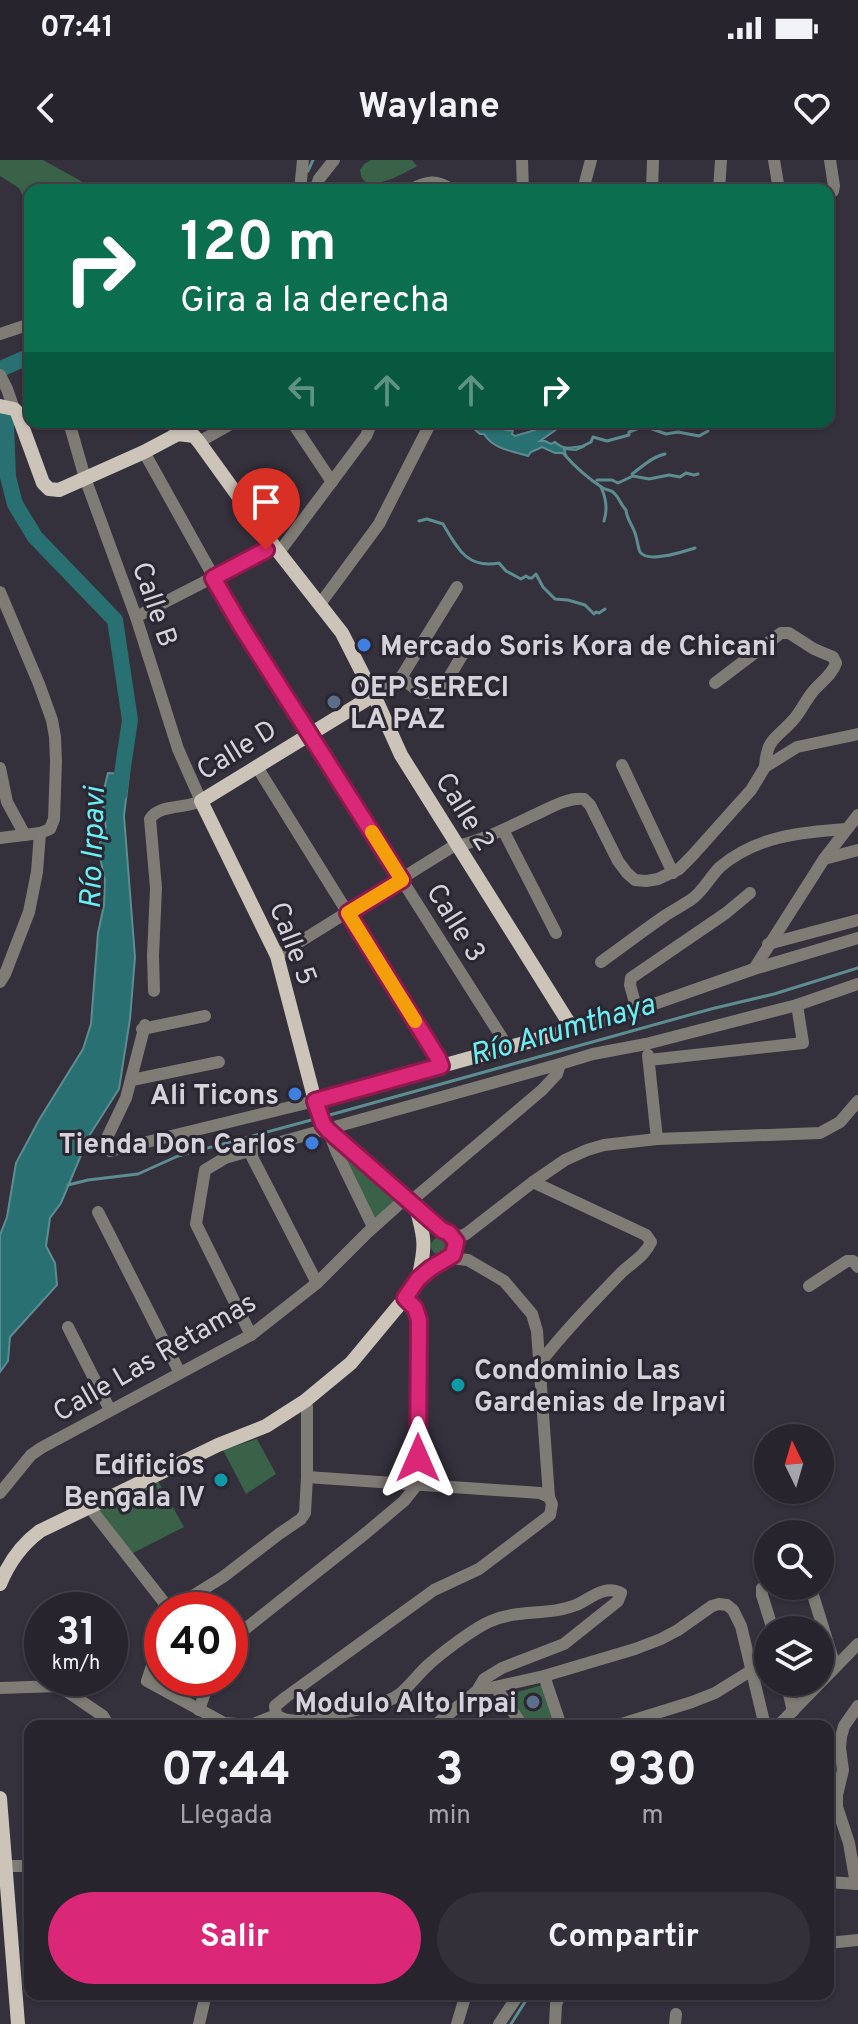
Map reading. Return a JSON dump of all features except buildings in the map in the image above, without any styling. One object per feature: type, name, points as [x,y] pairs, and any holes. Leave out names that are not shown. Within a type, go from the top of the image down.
[{"type":"main road","points":[[7,407],[43,483],[49,489],[59,490],[144,452],[174,428],[194,436],[199,442]]},
{"type":"main road","name":"Calle 2","points":[[199,442],[350,645],[401,755],[571,1030]]},
{"type":"main road","name":"Calle D","points":[[201,801],[374,695]]},
{"type":"main road","name":"Calle 5","points":[[201,801],[277,956],[321,1116]]},
{"type":"main road","points":[[0,1584],[12,1560],[40,1531],[218,1445],[255,1432],[305,1401],[351,1363],[418,1279],[447,1260],[457,1247],[448,1234],[321,1116],[441,1066],[571,1030]]},
{"type":"main road","points":[[411,1202],[430,1257],[447,1260]]},
{"type":"main road","points":[[418,1279],[425,1245],[431,1233],[448,1234]]},
{"type":"main road","points":[[0,1798],[18,2024]]},
{"type":"street","points":[[301,184],[303,160]]},
{"type":"street","points":[[317,184],[334,160]]},
{"type":"street","points":[[522,160],[523,184]]},
{"type":"street","points":[[585,184],[591,160]]},
{"type":"street","points":[[652,184],[653,160]]},
{"type":"street","points":[[719,184],[721,160]]},
{"type":"street","points":[[774,160],[778,184]]},
{"type":"street","points":[[830,160],[834,184]]},
{"type":"street","points":[[420,184],[435,181],[441,184]]},
{"type":"street","points":[[0,334],[24,326]]},
{"type":"street","points":[[0,375],[7,389],[7,407]]},
{"type":"street","name":"Calle B","points":[[71,428],[178,749],[201,801]]},
{"type":"street","points":[[199,442],[224,428]]},
{"type":"street","points":[[296,428],[332,482]]},
{"type":"street","points":[[136,617],[266,550],[283,547],[369,428]]},
{"type":"street","points":[[320,604],[379,524],[428,428]]},
{"type":"street","name":"Calle 3","points":[[144,452],[241,626],[506,1048]]},
{"type":"street","name":"Calle D","points":[[374,695],[397,684],[457,587]]},
{"type":"street","points":[[0,592],[39,684],[55,737],[54,819],[50,829],[0,838]]},
{"type":"street","points":[[715,683],[781,633],[789,633],[833,657],[835,668],[813,691],[793,720],[773,738],[766,750],[765,767]]},
{"type":"street","points":[[401,677],[424,693],[442,689],[470,642]]},
{"type":"street","points":[[277,956],[452,847],[503,830],[570,800],[584,799],[590,805],[627,873],[635,880],[658,879],[673,873],[692,856],[751,790],[765,767],[797,747],[858,734]]},
{"type":"street","points":[[622,765],[673,873]]},
{"type":"street","points":[[257,767],[441,1066]]},
{"type":"street","points":[[0,768],[7,802],[25,835]]},
{"type":"street","name":"Calle D","points":[[154,991],[156,888],[150,819],[153,813],[160,810],[190,806],[201,801]]},
{"type":"street","points":[[754,969],[824,859],[858,815]]},
{"type":"street","points":[[601,962],[695,897],[718,869],[743,851],[780,836],[847,829]]},
{"type":"street","points":[[503,830],[556,933]]},
{"type":"street","points":[[0,982],[29,912],[37,872],[40,833]]},
{"type":"street","points":[[824,859],[858,850]]},
{"type":"street","points":[[637,1010],[631,978],[717,920],[750,893]]},
{"type":"street","points":[[768,944],[858,920]]},
{"type":"street","points":[[571,1030],[858,938]]},
{"type":"street","points":[[205,1016],[143,1027],[126,1098],[104,1144],[110,1151],[321,1116],[560,1064],[797,1005],[858,984]]},
{"type":"street","points":[[649,1060],[803,1043],[797,1005]]},
{"type":"street","points":[[646,1044],[657,1139]]},
{"type":"street","points":[[132,1080],[219,1062]]},
{"type":"street","name":"Calle Las Retamas","points":[[0,1493],[31,1455],[251,1335],[317,1283],[373,1227],[411,1202],[542,1090],[557,1074],[560,1064]]},
{"type":"street","points":[[448,1234],[466,1234],[533,1182],[565,1160],[587,1150],[627,1141],[820,1133],[853,1117],[858,1101]]},
{"type":"street","points":[[251,1335],[196,1224],[205,1170],[225,1158],[249,1151],[321,1116]]},
{"type":"street","points":[[321,1116],[373,1227]]},
{"type":"street","points":[[249,1151],[317,1283]]},
{"type":"street","points":[[533,1182],[646,1235],[651,1242],[645,1254],[630,1264],[571,1325],[539,1364]]},
{"type":"street","points":[[98,1212],[180,1373]]},
{"type":"street","points":[[276,1715],[275,1706],[434,1590],[479,1569],[540,1524],[552,1510],[537,1331],[532,1314],[504,1281],[468,1260],[447,1260]]},
{"type":"street","points":[[809,1286],[847,1261],[853,1261],[858,1267]]},
{"type":"street","points":[[248,1627],[389,1514],[416,1486],[419,1320],[415,1308],[405,1298]]},
{"type":"street","points":[[68,1327],[110,1410]]},
{"type":"street","points":[[199,1592],[301,1519],[305,1513],[305,1401]]},
{"type":"street","points":[[307,1477],[540,1493],[549,1497]]},
{"type":"street","points":[[90,1506],[156,1592]]},
{"type":"street","points":[[300,1720],[365,1708],[398,1695],[439,1656],[489,1621],[574,1606],[605,1590],[621,1593],[618,1601],[564,1644],[502,1668],[484,1679],[477,1691],[442,1720]]},
{"type":"street","points":[[815,1600],[835,1666]]},
{"type":"street","points":[[477,1691],[544,1676],[635,1649],[661,1639],[719,1604],[727,1605],[737,1618],[764,1720]]},
{"type":"street","points":[[784,1720],[858,1644]]},
{"type":"street","points":[[634,1720],[715,1693],[752,1670]]},
{"type":"street","points":[[544,1676],[559,1720]]},
{"type":"street","points":[[0,1688],[59,1686],[105,1720]]},
{"type":"street","points":[[496,1688],[519,1720]]},
{"type":"street","points":[[174,1696],[218,1720]]},
{"type":"street","points":[[199,1710],[204,1696]]},
{"type":"street","points":[[789,1696],[793,1711]]},
{"type":"street","points":[[834,1882],[857,1884],[849,1843],[837,1807],[837,1795],[843,1770],[841,1737],[844,1726],[858,1706]]},
{"type":"street","points":[[276,1715],[285,1720]]},
{"type":"street","points":[[264,1720],[276,1715]]},
{"type":"street","points":[[5,1866],[24,1866]]},
{"type":"street","points":[[834,1942],[858,1940]]},
{"type":"street","points":[[199,2024],[205,2000]]},
{"type":"street","points":[[457,2024],[464,2000]]},
{"type":"street","points":[[499,2024],[515,2000]]},
{"type":"street","points":[[555,2024],[558,2000]]},
{"type":"shaded area","points":[[0,160],[43,160],[83,184],[24,184],[24,198],[19,188],[0,176]]},
{"type":"shaded area","points":[[371,160],[412,160],[417,166],[392,178],[371,183],[363,180],[360,170]]},
{"type":"shaded area","points":[[473,428],[513,430],[515,436],[537,428],[579,428],[557,429],[540,441],[555,442],[566,448],[585,446],[576,450],[564,449],[566,455],[542,447],[528,456],[498,446]]},
{"type":"shaded area","name":"Río Irpavi","points":[[108,773],[129,774],[124,816],[135,957],[130,1019],[119,1089],[89,1136],[61,1203],[50,1218],[46,1246],[55,1263],[57,1285],[10,1337],[8,1361],[0,1372],[0,1235],[7,1217],[16,1163],[83,1049],[91,1024],[98,933],[104,905],[105,880],[98,848],[106,827],[102,797]]},
{"type":"shaded area","points":[[341,1150],[396,1197],[377,1218],[373,1218]]},
{"type":"shaded area","points":[[436,1237],[444,1237],[449,1246],[447,1253],[436,1255],[431,1250],[431,1242]]},
{"type":"shaded area","points":[[257,1439],[276,1474],[246,1494],[223,1450]]},
{"type":"shaded area","points":[[158,1481],[184,1527],[131,1554],[98,1509]]},
{"type":"shaded area","points":[[542,1685],[554,1720],[526,1720],[507,1695]]},
{"type":"waterway","points":[[308,171],[313,160]]},
{"type":"waterway","points":[[3,368],[24,359]]},
{"type":"waterway","name":"Río Irpavi","points":[[0,409],[6,424],[8,477],[15,504],[35,537],[115,620],[130,720],[119,794]]},
{"type":"waterway","points":[[581,447],[591,442],[593,437],[607,441],[629,435],[629,432],[639,428]]},
{"type":"waterway","points":[[650,428],[666,434],[678,432],[699,436],[708,431]]},
{"type":"waterway","points":[[564,454],[587,477],[617,496],[644,555],[667,556],[695,548]]},
{"type":"waterway","points":[[632,474],[652,459],[665,454]]},
{"type":"waterway","points":[[597,480],[618,483],[633,476],[649,479],[698,474]]},
{"type":"waterway","points":[[601,487],[606,504],[604,521]]},
{"type":"waterway","points":[[419,521],[427,519],[443,524],[459,549],[471,560],[499,563],[521,579],[526,576],[532,578],[536,574],[555,599],[585,605],[594,614],[605,609]]},
{"type":"waterway","name":"Río Arumthaya","points":[[326,1116],[774,994],[858,968]]},
{"type":"waterway","name":"Río Arumthaya","points":[[68,1185],[138,1174],[178,1156],[315,1119]]},
{"type":"waterway","points":[[511,2024],[526,2000]]},
{"type":"slow traffic","points":[[372,832],[402,880],[348,913],[415,1021]]},
{"type":"place","name":"Mercado Soris Kora de Chicani","points":[[364,645]]},
{"type":"place","name":"OEP SERECI LA PAZ","points":[[334,702]]},
{"type":"place","name":"Ali Ticons","points":[[295,1094]]},
{"type":"place","name":"Tienda Don Carlos","points":[[312,1143]]},
{"type":"place","name":"Condominio Las Gardenias de Irpavi","points":[[458,1385]]},
{"type":"place","name":"Edificios Bengala IV","points":[[221,1480]]},
{"type":"place","name":"Modulo Alto Irpai","points":[[533,1702]]},
{"type":"route","points":[[266,550],[213,578],[402,880],[348,913],[441,1066],[315,1101],[328,1130],[455,1238],[457,1247],[453,1255],[418,1279],[405,1298],[415,1308],[419,1320],[418,1458]]}]
